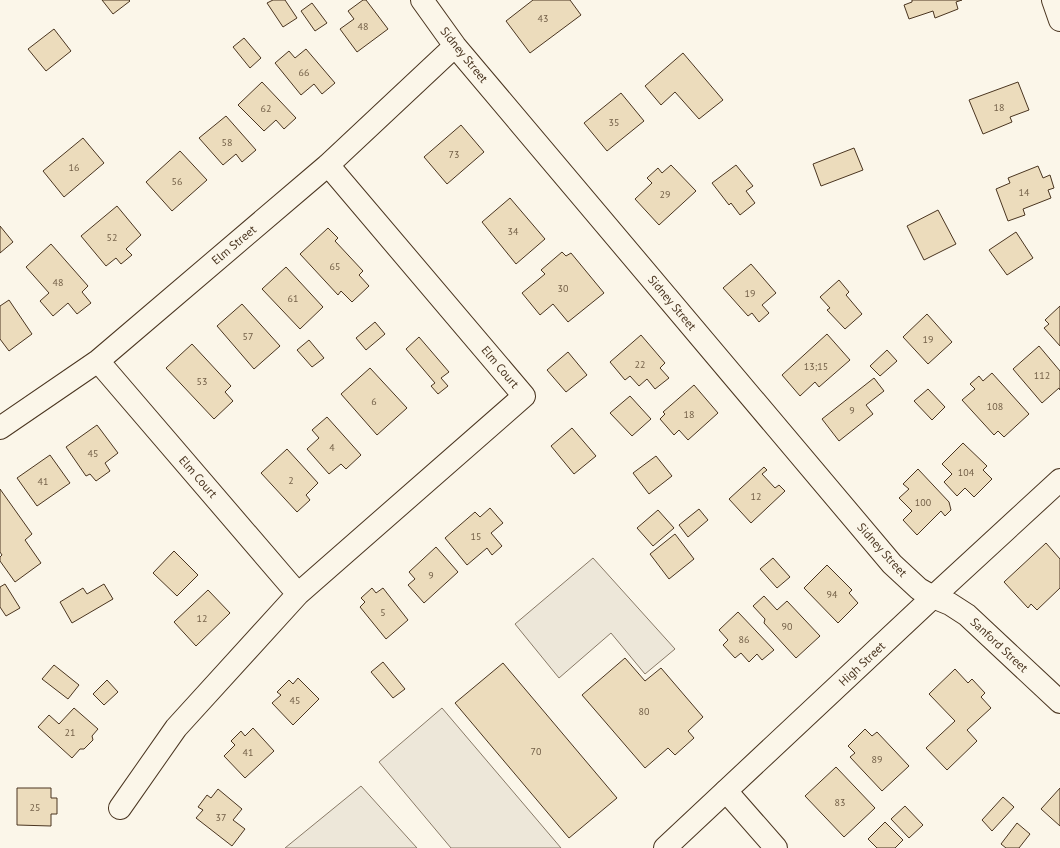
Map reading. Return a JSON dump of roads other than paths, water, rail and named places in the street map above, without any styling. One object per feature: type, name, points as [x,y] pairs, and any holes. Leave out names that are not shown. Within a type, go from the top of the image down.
[{"type":"street","name":"Sidney Street","points":[[422,0],[455,46],[892,564],[920,589],[933,596]]},
{"type":"street","points":[[1052,0],[1060,20]]},
{"type":"street","name":"Elm Street","points":[[0,428],[98,361],[328,165],[455,46]]},
{"type":"street","name":"Elm Court","points":[[120,808],[176,728],[298,594],[524,396],[328,165]]},
{"type":"street","name":"Elm Court","points":[[98,361],[298,594]]},
{"type":"street","name":"High Street","points":[[665,848],[933,596],[1060,480]]},
{"type":"street","name":"Sanford Street","points":[[933,596],[950,604],[967,615],[1060,702]]},
{"type":"street","points":[[726,791],[776,848]]}]
